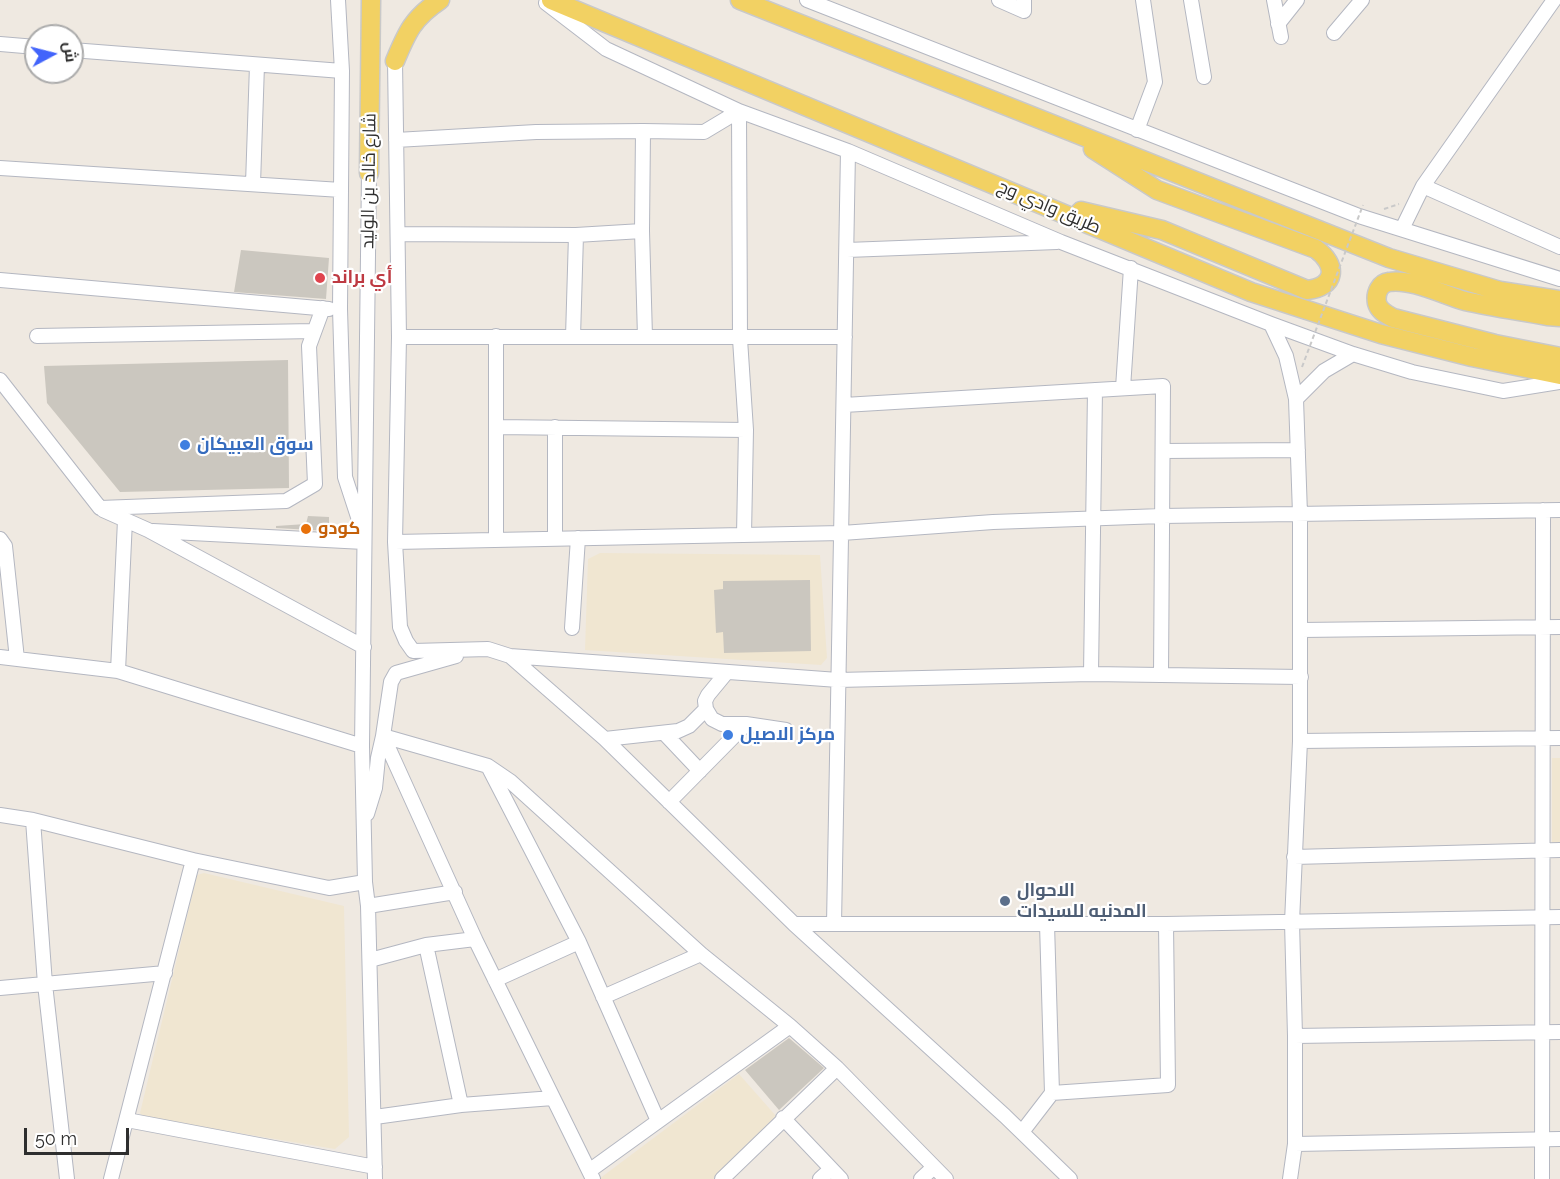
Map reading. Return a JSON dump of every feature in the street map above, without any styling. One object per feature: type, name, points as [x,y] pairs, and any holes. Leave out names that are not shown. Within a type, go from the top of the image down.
[{"type":"main road","name":"شارع خالد بن الوليد","points":[[369,173],[370,0]]},
{"type":"main road","points":[[395,61],[408,31],[423,11],[440,0]]},
{"type":"main road","name":"طريق وادي وج","points":[[550,0],[1262,296],[1382,334],[1472,357],[1560,375]]},
{"type":"main road","points":[[740,0],[1389,258],[1500,291],[1560,300]]},
{"type":"main road","points":[[1030,199],[1162,230],[1307,290],[1319,289],[1327,284],[1330,264],[1326,256],[1316,249],[1157,190],[1058,126]]},
{"type":"main road","points":[[1560,317],[1466,301],[1406,283],[1390,282],[1377,290],[1376,302],[1380,310],[1393,318],[1495,344],[1560,357]]},
{"type":"street","points":[[148,530],[364,538],[345,477],[340,309],[342,71],[338,0]]},
{"type":"street","points":[[542,0],[606,49],[739,111],[848,150],[1061,242],[1271,324],[1353,354],[1412,372],[1503,392],[1560,382]]},
{"type":"street","points":[[807,0],[1359,216],[1560,279]]},
{"type":"street","points":[[999,0],[1024,11],[1024,0]]},
{"type":"street","points":[[1137,130],[1155,82],[1143,0]]},
{"type":"street","points":[[1191,0],[1204,77]]},
{"type":"street","points":[[1274,0],[1280,31],[1297,0]]},
{"type":"street","points":[[1334,33],[1362,0]]},
{"type":"street","points":[[1402,229],[1423,186],[1554,0]]},
{"type":"street","points":[[0,44],[24,46]]},
{"type":"street","points":[[84,51],[342,71]]},
{"type":"street","points":[[395,61],[399,337],[395,542],[400,627],[413,651],[488,650],[510,656],[838,680],[1091,674],[1300,677]]},
{"type":"street","points":[[254,184],[257,64]]},
{"type":"street","points":[[396,140],[536,132],[643,130],[704,132],[739,111]]},
{"type":"street","points":[[739,111],[740,339],[746,430],[744,535]]},
{"type":"street","points":[[643,130],[642,231],[645,337]]},
{"type":"street","points":[[834,924],[848,150]]},
{"type":"street","points":[[0,168],[341,190]]},
{"type":"street","name":"شارع خالد بن الوليد","points":[[369,173],[362,746],[375,1173]]},
{"type":"street","points":[[1423,186],[1560,247]]},
{"type":"street","points":[[398,234],[576,235],[642,231]]},
{"type":"street","points":[[573,337],[576,235]]},
{"type":"street","points":[[847,250],[1061,242]]},
{"type":"street","points":[[1123,388],[1131,268]]},
{"type":"street","points":[[0,280],[340,309]]},
{"type":"street","points":[[100,508],[286,501],[315,484],[309,346],[323,308]]},
{"type":"street","points":[[1271,324],[1286,356],[1296,399],[1300,514],[1300,741],[1292,922],[1295,1036],[1294,1144],[1290,1179]]},
{"type":"street","points":[[36,336],[314,331]]},
{"type":"street","points":[[496,336],[496,540]]},
{"type":"street","points":[[399,337],[740,339],[845,337]]},
{"type":"street","points":[[1296,399],[1324,371],[1353,354]]},
{"type":"street","points":[[0,380],[100,508],[148,530],[364,646]]},
{"type":"street","points":[[844,405],[1163,386],[1161,675]]},
{"type":"street","points":[[1091,674],[1095,390]]},
{"type":"street","points":[[496,427],[746,430]]},
{"type":"street","points":[[555,427],[555,539]]},
{"type":"street","points":[[1162,451],[1298,450]]},
{"type":"street","points":[[1542,1179],[1543,510]]},
{"type":"street","points":[[395,542],[842,533],[993,522],[1162,516],[1560,510]]},
{"type":"street","points":[[118,671],[125,520]]},
{"type":"street","points":[[572,628],[578,538]]},
{"type":"street","points":[[0,539],[5,546],[17,659]]},
{"type":"street","points":[[1301,630],[1560,627]]},
{"type":"street","points":[[363,825],[375,788],[391,682],[396,673],[443,658],[488,650]]},
{"type":"street","points":[[510,656],[605,740],[794,924],[1022,1132],[1069,1179]]},
{"type":"street","points":[[0,657],[118,671],[362,746]]},
{"type":"street","points":[[728,672],[705,700],[706,709],[712,719],[722,724],[746,724],[786,730]]},
{"type":"street","points":[[605,740],[678,731],[688,726],[706,709]]},
{"type":"street","points":[[669,802],[746,724]]},
{"type":"street","points":[[665,734],[700,771]]},
{"type":"street","points":[[383,736],[488,766],[510,781],[700,954],[790,1026],[837,1068],[946,1179]]},
{"type":"street","points":[[383,736],[475,939],[591,1175],[658,1121],[790,1026]]},
{"type":"street","points":[[1300,741],[1560,738]]},
{"type":"street","points":[[488,766],[579,942],[658,1121]]},
{"type":"street","points":[[0,815],[33,820],[193,860],[329,888],[346,887],[365,882]]},
{"type":"street","points":[[33,820],[45,984],[67,1179]]},
{"type":"street","points":[[1294,857],[1560,850]]},
{"type":"street","points":[[111,1179],[193,860]]},
{"type":"street","points":[[368,906],[455,892]]},
{"type":"street","points":[[794,924],[1166,924],[1560,917]]},
{"type":"street","points":[[1022,1132],[1052,1093],[1047,924]]},
{"type":"street","points":[[1052,1093],[1168,1085],[1166,924]]},
{"type":"street","points":[[370,960],[426,945],[475,939]]},
{"type":"street","points":[[495,980],[579,942]]},
{"type":"street","points":[[426,945],[461,1105]]},
{"type":"street","points":[[603,997],[700,954]]},
{"type":"street","points":[[0,988],[165,973]]},
{"type":"street","points":[[1295,1036],[1560,1032]]},
{"type":"street","points":[[722,1179],[837,1068]]},
{"type":"street","points":[[375,1116],[461,1105],[554,1098]]},
{"type":"street","points":[[783,1118],[836,1174],[820,1179]]},
{"type":"street","points":[[126,1120],[375,1173]]},
{"type":"street","points":[[1294,1144],[1560,1139]]},
{"type":"street","points":[[921,1179],[934,1167]]},
{"type":"path","points":[[1380,210],[1398,204],[1423,186]]},
{"type":"path","points":[[1302,367],[1363,205]]},
{"type":"shaded area","points":[[600,553],[820,555],[827,658],[821,665],[585,650],[588,559]]},
{"type":"shaded area","points":[[1552,758],[1560,758],[1560,843],[1552,843]]},
{"type":"shaded area","points":[[204,873],[344,906],[349,1137],[335,1149],[143,1117],[140,1113],[197,875]]},
{"type":"shaded area","points":[[739,1074],[776,1116],[713,1179],[599,1179]]},
{"type":"building","points":[[241,250],[329,258],[326,299],[234,292]]},
{"type":"building","name":"سوق العبيكان","points":[[288,360],[289,488],[120,492],[47,403],[44,366]]},
{"type":"building","name":"كودو","points":[[308,516],[329,517],[329,531],[276,528],[276,526],[306,524]]},
{"type":"building","points":[[810,580],[811,651],[724,653],[723,632],[716,633],[714,590],[723,589],[723,581]]},
{"type":"building","points":[[789,1038],[824,1068],[779,1110],[745,1070]]},
{"type":"place","name":"أي براند","points":[[320,278]]},
{"type":"place","name":"سوق العبيكان","points":[[185,445]]},
{"type":"place","name":"كودو","points":[[306,529]]},
{"type":"place","name":"مركز الاصيل","points":[[728,735]]},
{"type":"place","name":"الاحوال المدنيه للسيدات","points":[[1005,901]]}]
